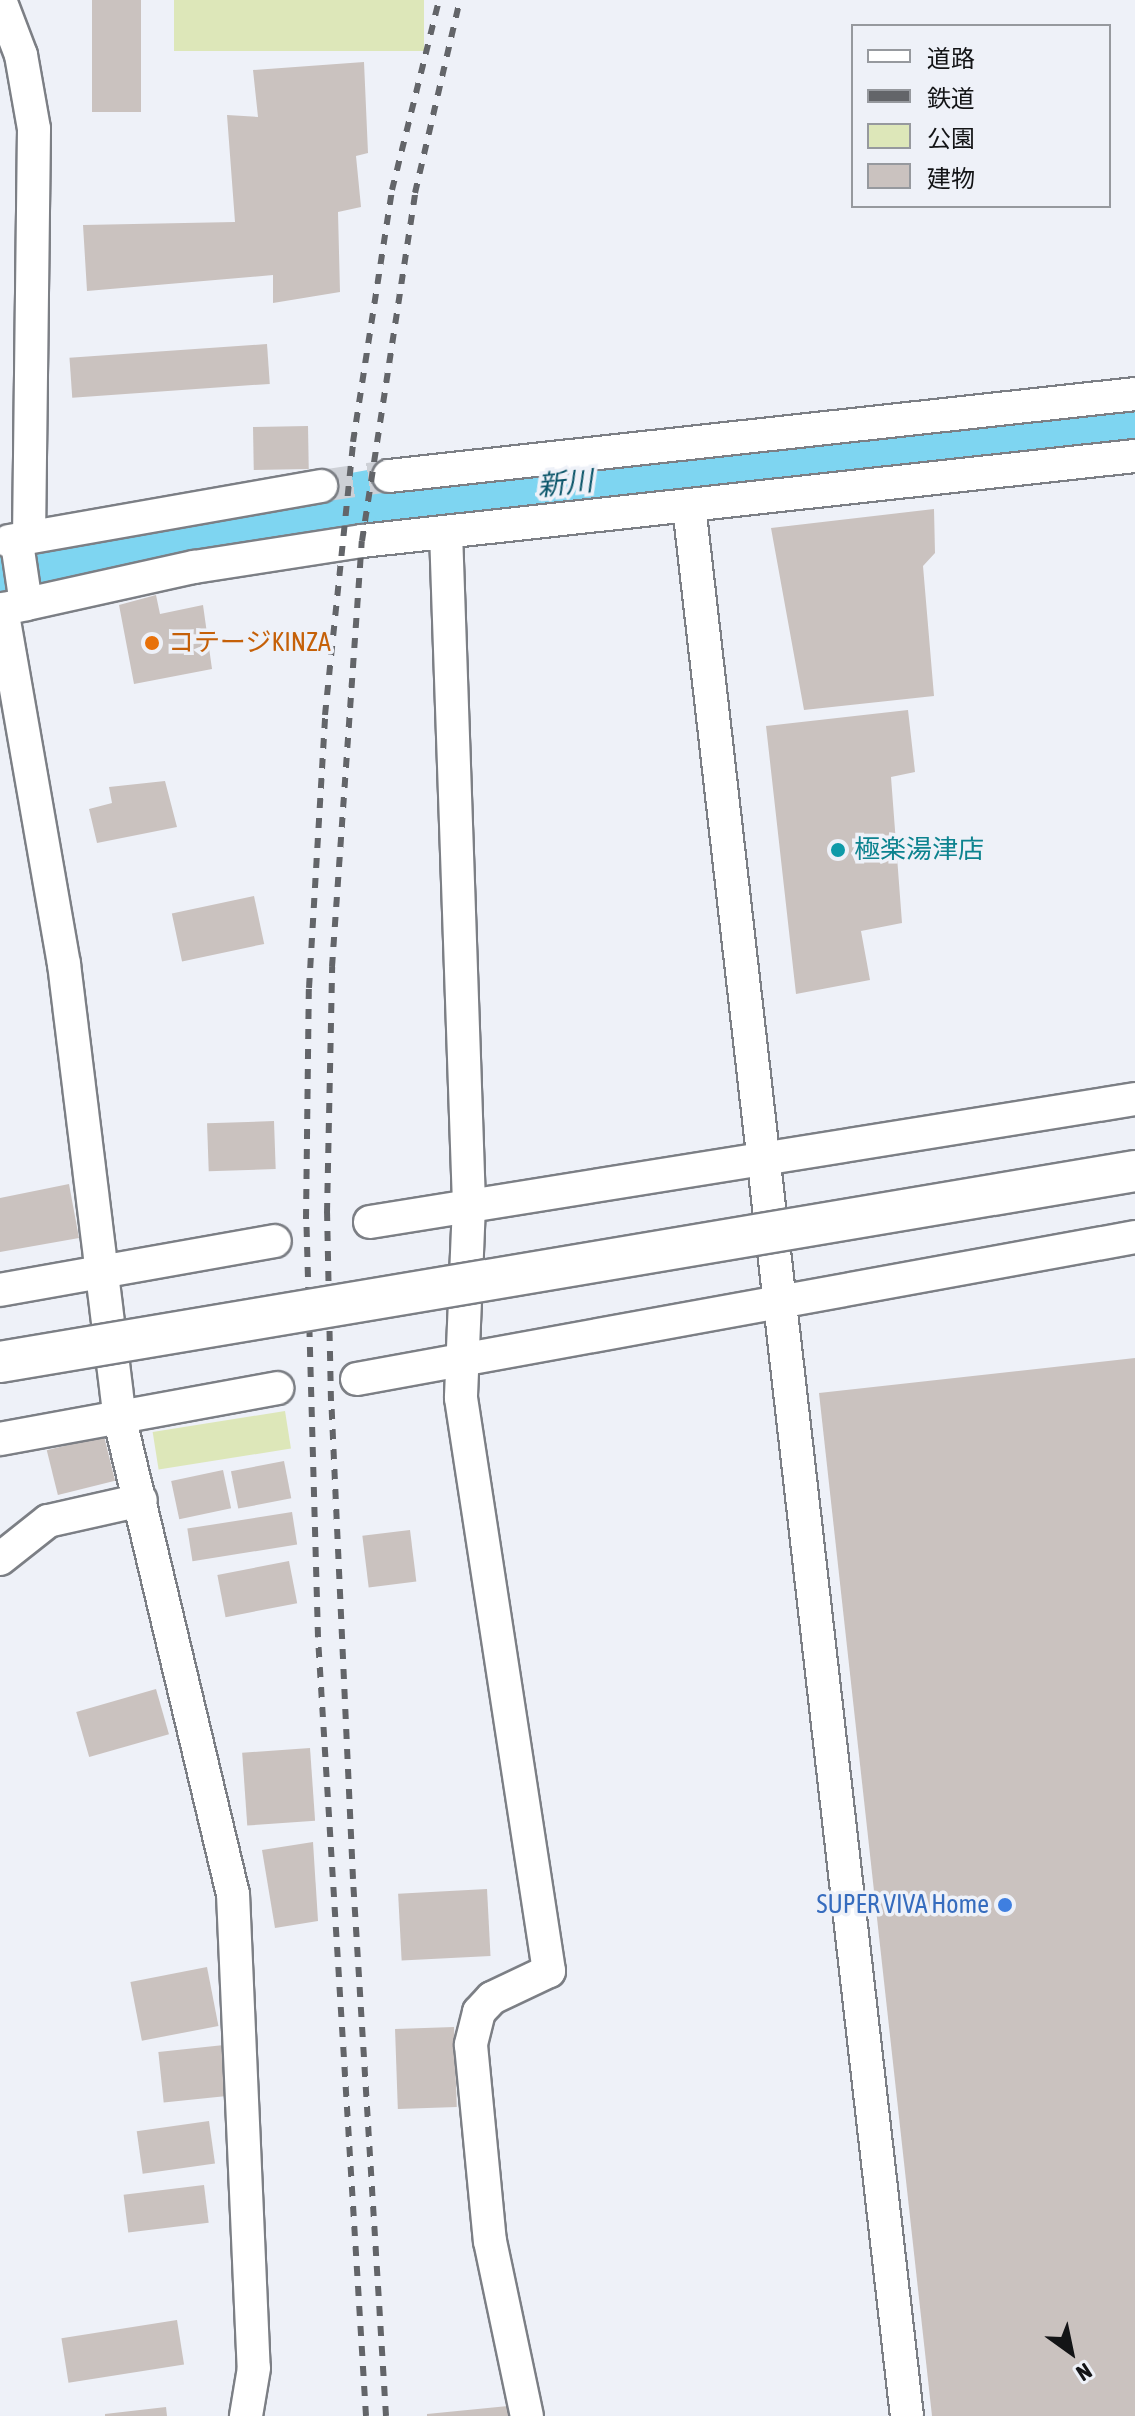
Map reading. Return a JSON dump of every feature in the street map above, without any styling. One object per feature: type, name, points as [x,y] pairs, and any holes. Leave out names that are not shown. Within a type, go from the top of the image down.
[{"type":"street","points":[[0,0],[21,55],[34,129],[13,604],[64,964],[99,1273],[120,1420],[233,1894],[254,2368],[246,2416]]},
{"type":"street","points":[[389,476],[1135,394]]},
{"type":"street","points":[[13,604],[194,567],[446,532],[1135,456]]},
{"type":"street","points":[[15,541],[321,486]]},
{"type":"street","points":[[689,506],[760,1156],[781,1301],[907,2416]]},
{"type":"street","points":[[446,532],[469,1205],[461,1398],[549,1971],[492,1998],[479,2012],[471,2045],[490,2241],[527,2416]]},
{"type":"street","points":[[370,1222],[760,1156],[1135,1099]]},
{"type":"street","points":[[0,1362],[1135,1171]]},
{"type":"street","points":[[357,1379],[1135,1237]]},
{"type":"street","points":[[0,1290],[275,1241]]},
{"type":"street","points":[[0,1439],[120,1420],[277,1388]]},
{"type":"street","points":[[0,1559],[48,1521],[141,1500]]},
{"type":"green space","points":[[174,0],[424,0],[424,51],[174,51]]},
{"type":"green space","points":[[285,1411],[291,1449],[159,1469],[153,1432]]},
{"type":"building","points":[[92,0],[141,0],[141,112],[92,112]]},
{"type":"building","points":[[364,62],[368,153],[356,156],[361,207],[338,212],[340,292],[273,303],[273,275],[87,291],[83,225],[235,222],[227,115],[258,117],[253,70]]},
{"type":"building","points":[[267,344],[270,384],[72,398],[69,358]]},
{"type":"building","points":[[308,426],[309,469],[254,470],[253,427]]},
{"type":"building","points":[[934,509],[935,553],[923,566],[934,696],[804,710],[771,528]]},
{"type":"building","points":[[156,595],[160,614],[203,605],[212,669],[134,684],[119,605]]},
{"type":"building","name":"極楽湯津店","points":[[908,710],[915,772],[891,777],[902,923],[861,931],[870,980],[796,994],[766,726]]},
{"type":"building","points":[[165,781],[177,827],[97,843],[89,809],[112,803],[109,787]]},
{"type":"building","points":[[254,896],[264,944],[182,961],[172,913]]},
{"type":"building","points":[[274,1121],[276,1169],[209,1171],[207,1123]]},
{"type":"building","points":[[69,1184],[79,1238],[0,1252],[0,1198]]},
{"type":"building","name":"SUPER VIVA Home","points":[[1135,1358],[1135,2416],[932,2416],[819,1393]]},
{"type":"building","points":[[104,1436],[115,1481],[58,1495],[47,1450]]},
{"type":"building","points":[[284,1461],[291,1498],[238,1509],[231,1471]]},
{"type":"building","points":[[223,1470],[231,1508],[179,1519],[171,1481]]},
{"type":"building","points":[[292,1512],[297,1545],[192,1561],[187,1529]]},
{"type":"building","points":[[410,1530],[416,1582],[369,1587],[362,1536]]},
{"type":"building","points":[[289,1561],[297,1603],[226,1617],[217,1575]]},
{"type":"building","points":[[156,1689],[169,1734],[89,1757],[76,1712]]},
{"type":"building","points":[[310,1748],[315,1821],[247,1826],[242,1753]]},
{"type":"building","points":[[313,1842],[318,1921],[275,1928],[262,1850]]},
{"type":"building","points":[[487,1889],[491,1956],[402,1961],[398,1894]]},
{"type":"building","points":[[207,1967],[218,2026],[142,2041],[130,1982]]},
{"type":"building","points":[[454,2027],[457,2107],[398,2109],[395,2029]]},
{"type":"building","points":[[224,2045],[229,2096],[164,2103],[158,2052]]},
{"type":"building","points":[[209,2121],[215,2164],[143,2174],[137,2131]]},
{"type":"building","points":[[204,2185],[209,2223],[128,2233],[124,2195]]},
{"type":"building","points":[[177,2320],[184,2364],[68,2383],[61,2338]]},
{"type":"building","points":[[508,2406],[509,2416],[427,2416],[427,2414]]},
{"type":"building","points":[[166,2407],[167,2416],[105,2416],[105,2414]]},
{"type":"waterway","name":"新川","points":[[0,571],[405,499],[1135,423]]},
{"type":"tunnel","points":[[321,486],[389,476]]},
{"type":"railway","points":[[366,2416],[318,1637],[306,1219],[309,988],[325,715],[353,442],[392,190],[439,0]]},
{"type":"railway","points":[[386,2416],[353,1879],[331,1401],[327,1213],[332,967],[362,541],[415,193],[460,0]]},
{"type":"place","name":"コテージKINZA","points":[[152,643]]},
{"type":"place","name":"極楽湯津店","points":[[838,850]]},
{"type":"place","name":"SUPER VIVA Home","points":[[1005,1905]]}]
